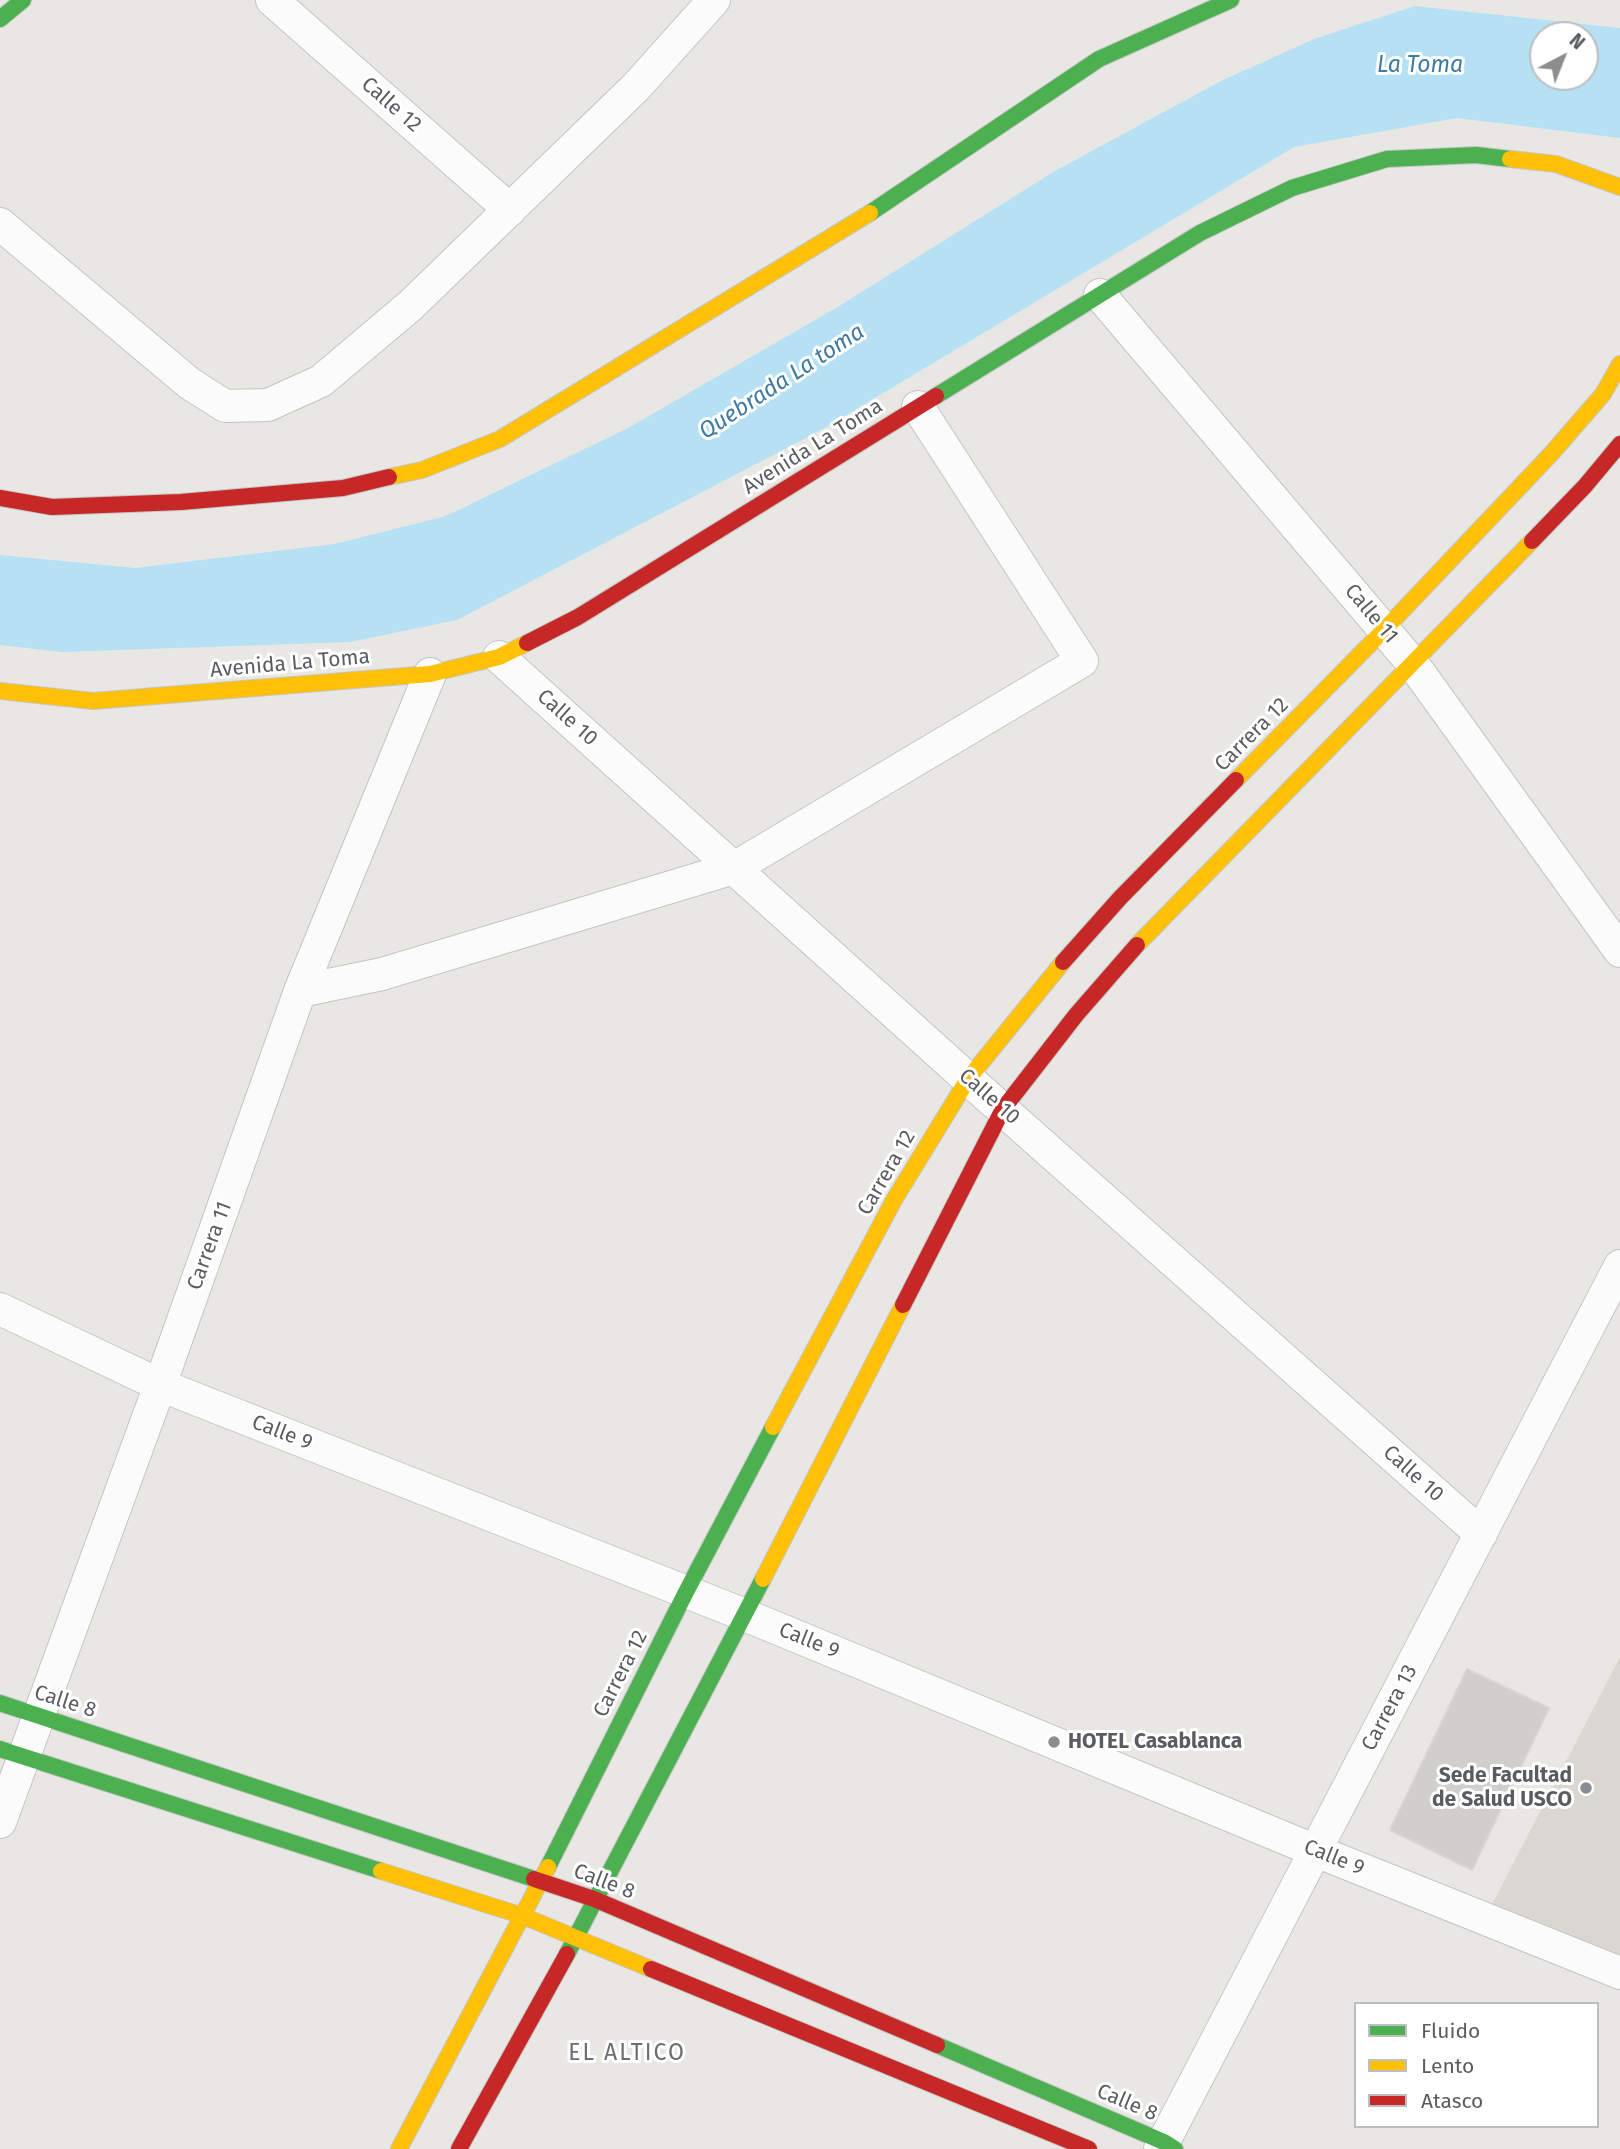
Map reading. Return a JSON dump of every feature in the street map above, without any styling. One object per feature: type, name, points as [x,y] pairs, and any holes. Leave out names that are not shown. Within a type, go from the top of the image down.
[{"type":"main road","points":[[0,19],[23,0]]},
{"type":"main road","points":[[0,498],[52,507],[181,502],[343,488],[422,471],[500,439],[835,235],[1099,59],[1231,0]]},
{"type":"main road","name":"Avenida La Toma","points":[[0,691],[93,701],[430,674],[499,657],[578,617],[1200,233],[1292,188],[1387,159],[1476,155],[1556,164],[1620,187]]},
{"type":"main road","name":"Carrera 12","points":[[399,2149],[523,1916],[686,1592],[894,1200],[968,1079],[1044,984],[1120,898],[1385,629],[1551,454],[1603,394],[1620,364]]},
{"type":"main road","points":[[459,2149],[576,1937],[745,1615],[1003,1109],[1076,1015],[1155,925],[1413,664],[1585,486],[1620,444]]},
{"type":"main road","name":"Calle 8","points":[[0,1703],[594,1899],[1166,2147]]},
{"type":"main road","points":[[12,1753],[523,1916],[1089,2149]]},
{"type":"street","name":"Calle 12","points":[[272,0],[510,210]]},
{"type":"street","points":[[0,224],[189,383],[225,406],[268,405],[321,381],[411,305],[636,87],[714,0]]},
{"type":"street","name":"Calle 11","points":[[1100,295],[1413,664],[1620,951]]},
{"type":"street","points":[[300,991],[382,974],[734,868],[1082,660],[918,407]]},
{"type":"street","name":"Calle 10","points":[[499,657],[968,1079],[1481,1534]]},
{"type":"street","name":"Carrera 11","points":[[0,1822],[12,1753],[37,1715],[160,1385],[300,991],[430,674]]},
{"type":"street","name":"Carrera 13","points":[[1166,2147],[1316,1851],[1620,1266]]},
{"type":"street","name":"Calle 9","points":[[0,1308],[160,1385],[745,1615],[1316,1851],[1620,1973]]},
{"type":"shaded area","name":"Sede Facultad de Salud USCO","points":[[1620,1657],[1620,1973],[1485,1918]]},
{"type":"water","name":"La Toma","points":[[1415,6],[1555,21],[1529,21],[1529,91],[1599,91],[1599,26],[1620,28],[1620,138],[1457,118],[1294,147],[823,429],[457,620],[350,642],[62,652],[0,645],[0,555],[135,568],[335,544],[446,516],[628,428],[836,308],[1055,171],[1221,81],[1314,39]]},
{"type":"building","points":[[1467,1669],[1549,1708],[1472,1870],[1390,1830]]},
{"type":"traffic: fast","points":[[0,19],[23,0]]},
{"type":"traffic: fast","points":[[870,213],[1099,59],[1231,0]]},
{"type":"traffic: fast","points":[[936,396],[1200,233],[1292,188],[1387,159],[1476,155],[1510,159]]},
{"type":"traffic: fast","points":[[548,1867],[686,1592],[773,1427]]},
{"type":"traffic: fast","points":[[567,1954],[763,1579]]},
{"type":"traffic: fast","points":[[0,1703],[534,1879]]},
{"type":"traffic: fast","points":[[0,1749],[381,1871]]},
{"type":"traffic: fast","points":[[937,2045],[1175,2149]]},
{"type":"traffic: slow","points":[[1510,159],[1556,164],[1620,187]]},
{"type":"traffic: slow","points":[[389,477],[422,470],[500,439],[870,213]]},
{"type":"traffic: slow","points":[[1236,780],[1385,629],[1551,454],[1603,394],[1620,364]]},
{"type":"traffic: slow","points":[[1137,945],[1532,541]]},
{"type":"traffic: slow","points":[[0,691],[93,701],[430,674],[499,657],[527,643]]},
{"type":"traffic: slow","points":[[773,1427],[894,1200],[968,1079],[1063,962]]},
{"type":"traffic: slow","points":[[763,1579],[903,1305]]},
{"type":"traffic: slow","points":[[399,2149],[548,1867]]},
{"type":"traffic: slow","points":[[381,1871],[523,1916],[651,1969]]},
{"type":"traffic: jam","points":[[527,643],[578,617],[936,396]]},
{"type":"traffic: jam","points":[[1532,541],[1585,486],[1620,444]]},
{"type":"traffic: jam","points":[[0,498],[52,507],[181,502],[343,488],[389,477]]},
{"type":"traffic: jam","points":[[1063,962],[1120,898],[1236,780]]},
{"type":"traffic: jam","points":[[903,1305],[1003,1109],[1076,1015],[1137,945]]},
{"type":"traffic: jam","points":[[534,1879],[594,1899],[937,2045]]},
{"type":"traffic: jam","points":[[459,2149],[567,1954]]},
{"type":"traffic: jam","points":[[651,1969],[1089,2149]]},
{"type":"place","name":"HOTEL Casablanca","points":[[1054,1742]]},
{"type":"place","name":"Sede Facultad de Salud USCO","points":[[1586,1788]]},
{"type":"district","name":"EL ALTICO","points":[[627,2054]]},
{"type":"water label","name":"Quebrada La toma","points":[[782,382]]}]
